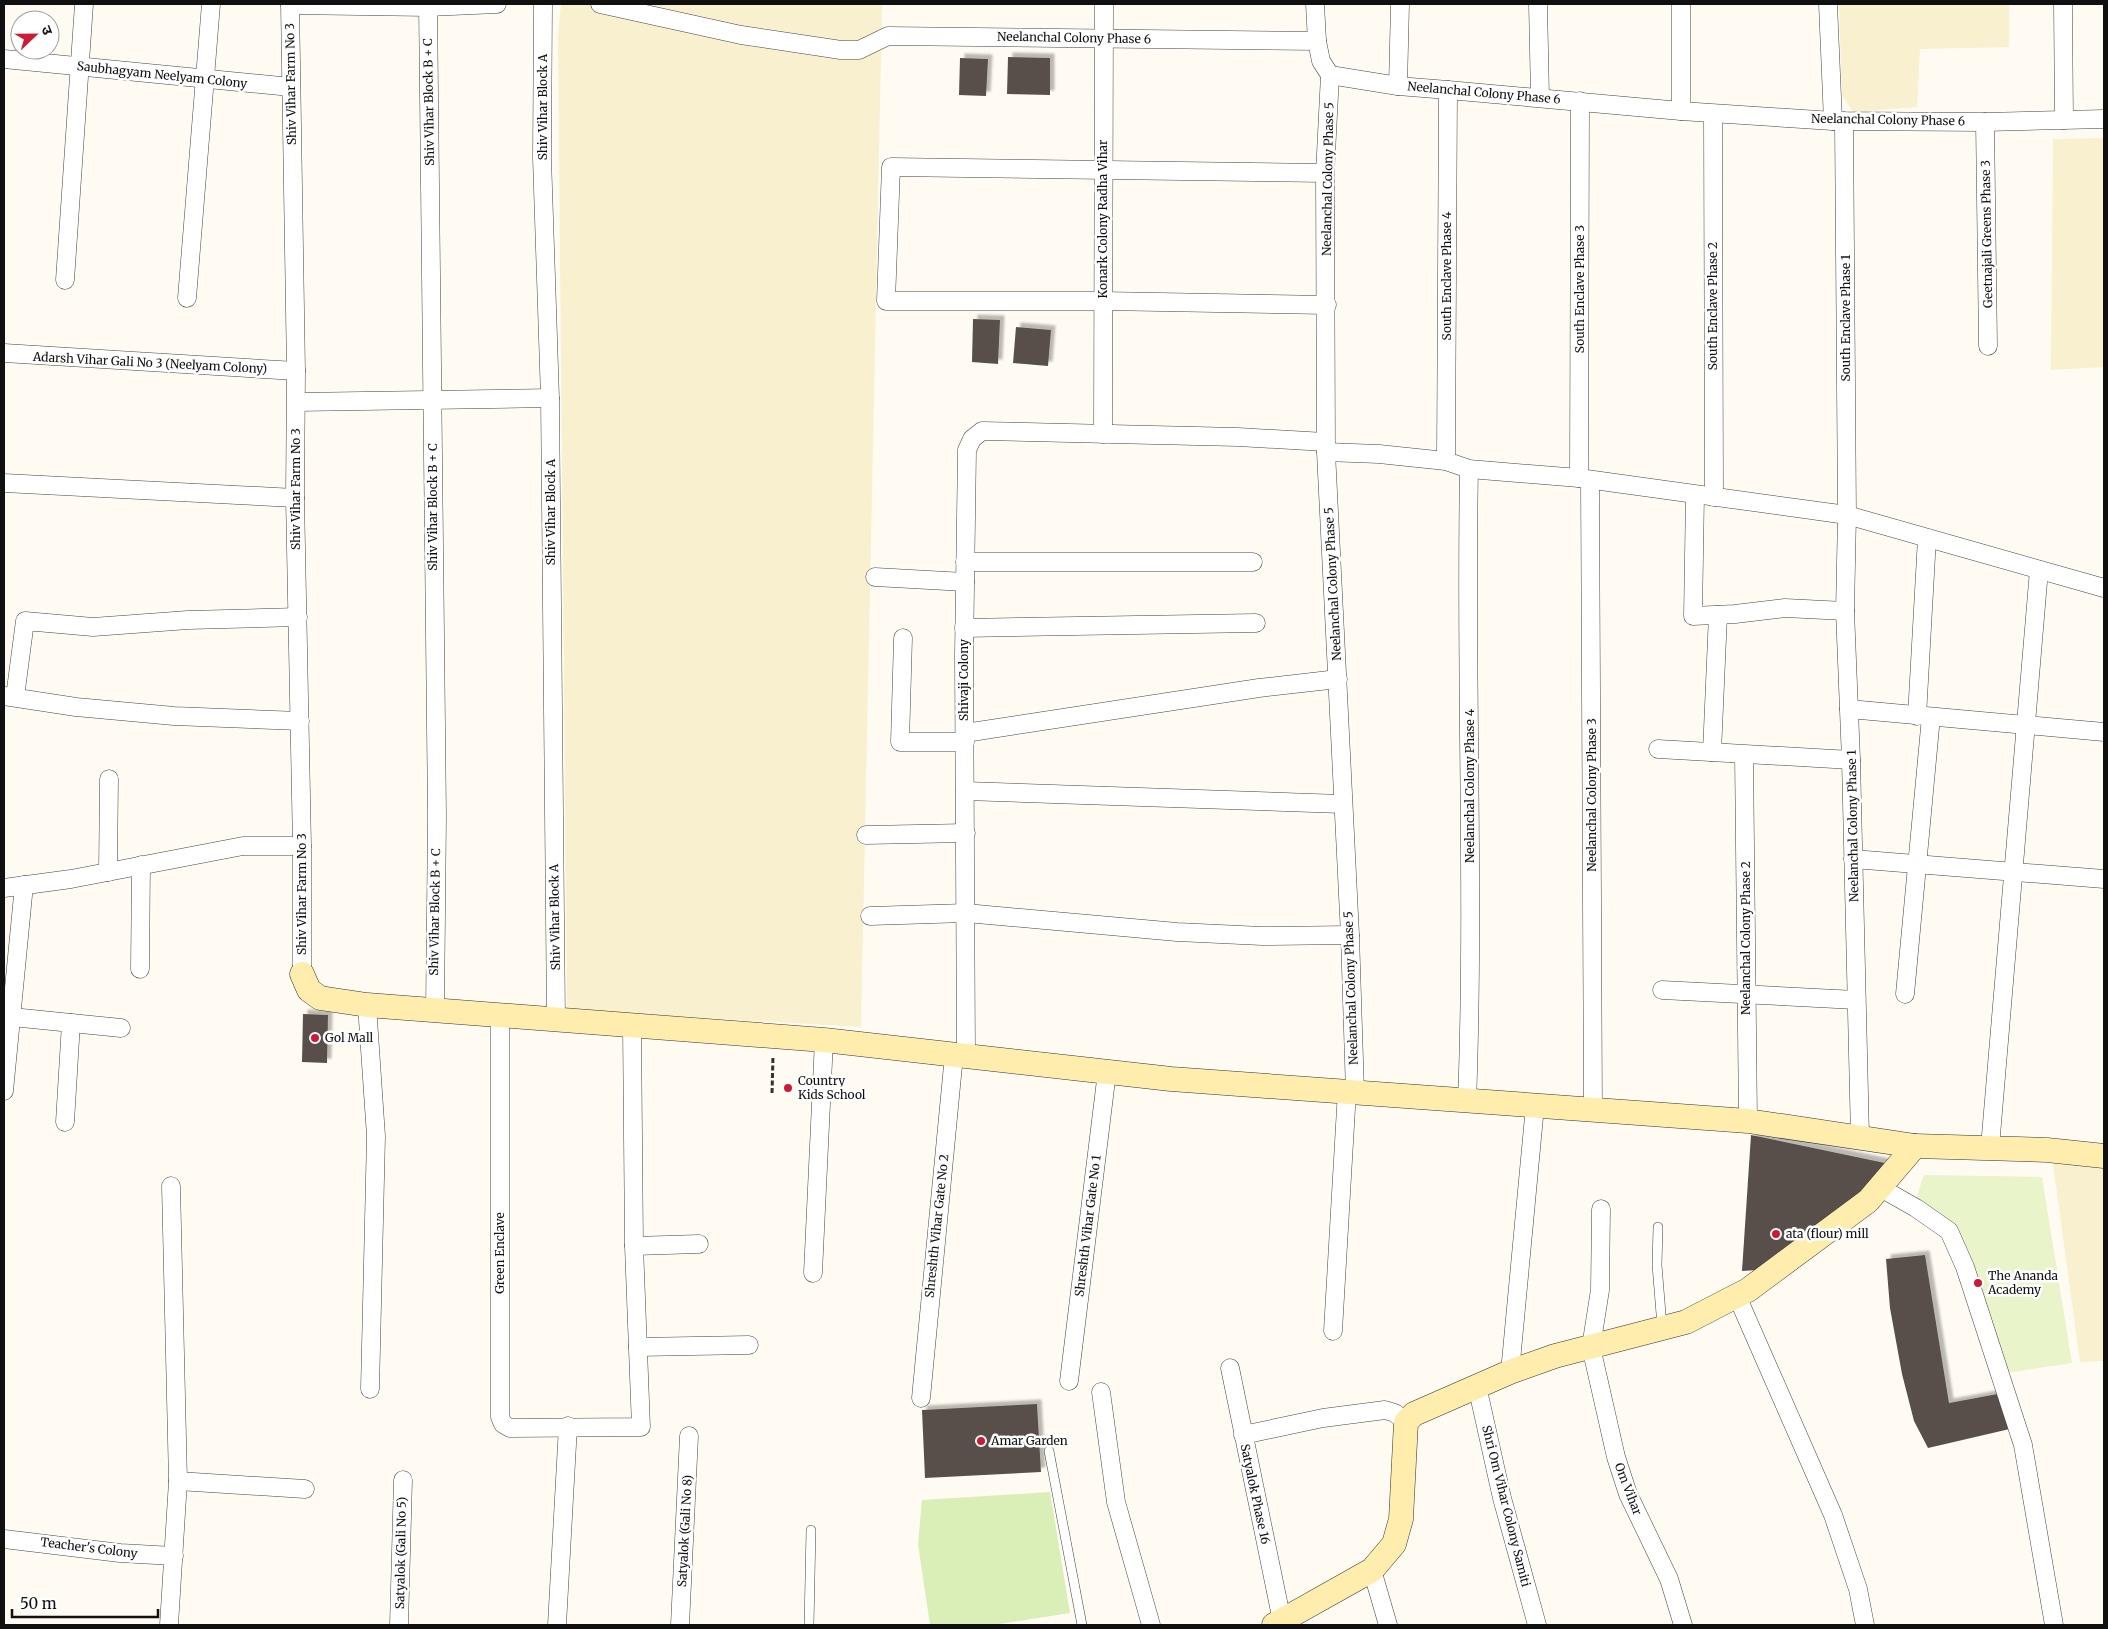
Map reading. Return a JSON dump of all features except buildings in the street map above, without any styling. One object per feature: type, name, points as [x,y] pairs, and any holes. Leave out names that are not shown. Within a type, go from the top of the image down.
[{"type":"street","points":[[65,280],[78,66],[84,4]]},
{"type":"street","points":[[186,298],[210,4]]},
{"type":"street","points":[[290,4],[496,4]]},
{"type":"street","name":"Shiv Vihar Farm No 3","points":[[290,4],[297,402],[295,498],[302,846],[302,974]]},
{"type":"street","name":"Shiv Vihar Block A","points":[[543,4],[542,158],[550,398],[556,1020]]},
{"type":"street","name":"Neelanchal Colony Phase 6","points":[[600,4],[741,35],[841,50],[859,50],[888,36],[1317,41]]},
{"type":"street","name":"Konark Colony Radha Vihar","points":[[1103,434],[1104,4]]},
{"type":"street","points":[[1315,4],[1317,41],[1321,62],[1330,75]]},
{"type":"street","points":[[1398,86],[1400,4]]},
{"type":"street","points":[[1538,4],[1540,97]]},
{"type":"street","points":[[1681,4],[1681,111]]},
{"type":"street","name":"South Enclave Phase 1","points":[[1828,4],[1839,121],[1847,515]]},
{"type":"street","points":[[2063,4],[2064,120]]},
{"type":"street","name":"Shiv Vihar Block B + C","points":[[428,5],[437,816],[435,1011]]},
{"type":"street","name":"Saubhagyam Neelyam Colony","points":[[4,59],[291,88]]},
{"type":"street","name":"Neelanchal Colony Phase 6","points":[[1330,75],[1398,86],[1540,97],[1713,114],[1839,121],[1985,122],[2104,119]]},
{"type":"street","name":"Neelanchal Colony Phase 5","points":[[1330,75],[1325,173],[1327,305],[1326,447],[1338,679],[1342,804],[1350,935],[1351,1092],[1333,1331]]},
{"type":"street","name":"South Enclave Phase 4","points":[[1446,462],[1448,90]]},
{"type":"street","name":"South Enclave Phase 3","points":[[1580,101],[1585,479]]},
{"type":"street","name":"South Enclave Phase 2","points":[[1713,114],[1714,498]]},
{"type":"street","name":"Geetnajali Greens Phase 3","points":[[1985,122],[1988,346]]},
{"type":"street","points":[[1325,173],[891,166],[886,301],[1103,301],[1327,305]]},
{"type":"street","name":"Adarsh Vihar Gali No 3 (Neelyam Colony)","points":[[4,353],[44,358],[296,370]]},
{"type":"street","points":[[297,402],[550,398]]},
{"type":"street","name":"Shivaji Colony","points":[[960,1056],[966,913],[964,628],[967,450],[972,439],[982,431],[1238,437],[1446,462],[1469,469],[1585,479],[1847,515],[2104,588]]},
{"type":"street","name":"Neelanchal Colony Phase 4","points":[[1467,1102],[1471,763],[1467,594],[1469,469]]},
{"type":"street","name":"Neelanchal Colony Phase 3","points":[[1585,479],[1593,1111]]},
{"type":"street","points":[[4,483],[295,498]]},
{"type":"street","points":[[1695,495],[1693,616],[1785,608],[1845,611]]},
{"type":"street","name":"Neelanchal Colony Phase 1","points":[[1847,515],[1845,611],[1854,859],[1860,1137]]},
{"type":"street","points":[[1905,994],[1916,864],[1924,717],[1927,538]]},
{"type":"street","points":[[965,562],[1253,562]]},
{"type":"street","points":[[1990,1147],[2039,570]]},
{"type":"street","points":[[875,578],[965,582]]},
{"type":"street","points":[[1712,752],[1718,615]]},
{"type":"street","points":[[298,617],[188,620],[92,627],[24,621],[9,696],[76,707],[174,716],[300,721]]},
{"type":"street","points":[[964,628],[1256,623]]},
{"type":"street","points":[[903,638],[900,742],[965,737],[1258,688],[1338,679]]},
{"type":"street","points":[[1849,709],[2104,732]]},
{"type":"street","points":[[1658,749],[1851,760]]},
{"type":"street","name":"Neelanchal Colony Phase 2","points":[[1744,755],[1748,1120]]},
{"type":"street","points":[[108,872],[109,779]]},
{"type":"street","points":[[965,791],[1342,804]]},
{"type":"street","points":[[866,835],[966,833]]},
{"type":"street","points":[[4,888],[108,872],[243,846],[302,846]]},
{"type":"street","points":[[1854,859],[2104,879]]},
{"type":"street","points":[[140,969],[141,865]]},
{"type":"street","points":[[4,1091],[24,885]]},
{"type":"street","points":[[870,916],[966,913],[1177,932],[1262,936],[1350,935]]},
{"type":"street","points":[[302,974],[309,990],[320,998],[367,1005],[824,1040],[1107,1072],[1467,1102],[1748,1120],[1915,1146],[2047,1150],[2104,1156]]},
{"type":"street","points":[[1662,990],[1856,1000]]},
{"type":"street","points":[[367,1005],[376,1136],[370,1388]]},
{"type":"street","name":"Green Enclave","points":[[500,1016],[500,1417],[503,1424],[510,1428],[568,1426],[640,1427],[638,1347]]},
{"type":"street","points":[[12,1017],[122,1028]]},
{"type":"street","points":[[65,1122],[71,1023]]},
{"type":"street","points":[[632,1026],[634,1246],[638,1347],[749,1345]]},
{"type":"street","points":[[813,1273],[824,1040]]},
{"type":"street","name":"Shreshth Vihar Gate No 2","points":[[921,1398],[960,1056]]},
{"type":"street","name":"Shreshth Vihar Gate No 1","points":[[1069,1381],[1107,1072]]},
{"type":"street","points":[[1510,1372],[1535,1106]]},
{"type":"street","points":[[1278,1623],[1372,1570],[1394,1544],[1401,1519],[1406,1422],[1414,1414],[1510,1372],[1591,1347],[1686,1322],[1737,1296],[1748,1290],[1868,1201],[1915,1146]]},
{"type":"street","points":[[169,1625],[178,1481],[171,1186]]},
{"type":"street","points":[[1879,1187],[1916,1208],[1949,1231],[1965,1267],[2023,1445],[2054,1625]]},
{"type":"street","points":[[1591,1347],[1600,1290],[1601,1209]]},
{"type":"street","points":[[634,1246],[699,1244]]},
{"type":"street","points":[[1737,1296],[1833,1515],[1858,1590],[1865,1625]]},
{"type":"street","name":"Om Vihar","points":[[1591,1347],[1616,1457],[1628,1494],[1668,1579],[1683,1625]]},
{"type":"street","name":"Satyalok Phase 16","points":[[1230,1368],[1278,1623]]},
{"type":"street","name":"Shri Om Vihar Colony Samiti","points":[[1477,1386],[1489,1444],[1516,1552],[1537,1625]]},
{"type":"street","points":[[1101,1392],[1116,1502],[1151,1625]]},
{"type":"street","points":[[1243,1435],[1323,1418],[1384,1410],[1395,1413],[1406,1422]]},
{"type":"street","points":[[557,1625],[568,1426]]},
{"type":"street","name":"Satyalok (Gali No 8)","points":[[680,1625],[689,1436]]},
{"type":"street","name":"Satyalok (Gali No 5)","points":[[399,1625],[403,1480]]},
{"type":"street","points":[[178,1481],[306,1489]]},
{"type":"street","name":"Teacher's Colony","points":[[4,1539],[120,1553],[174,1556]]},
{"type":"street","points":[[1372,1570],[1388,1625]]},
{"type":"lane","points":[[1658,1227],[1657,1265],[1662,1329]]},
{"type":"lane","points":[[1049,1451],[1082,1625]]},
{"type":"lane","points":[[809,1625],[811,1530]]},
{"type":"path","points":[[772,1093],[774,1036]]},
{"type":"shaded area","points":[[561,4],[882,4],[861,1027],[567,1010],[558,35]]},
{"type":"shaded area","points":[[1839,4],[2009,4],[2009,47],[1920,49],[1917,107],[1853,112],[1842,95]]},
{"type":"shaded area","points":[[2104,138],[2104,367],[2051,370],[2053,139]]},
{"type":"shaded area","points":[[2052,1157],[2104,1164],[2104,1361],[2080,1362]]},
{"type":"green space","points":[[1924,1175],[2042,1177],[2072,1363],[2000,1374],[1968,1250],[1955,1229],[1916,1198]]},
{"type":"green space","points":[[1050,1492],[1070,1613],[993,1625],[930,1625],[918,1544],[922,1500]]},
{"type":"place","name":"Gol Mall","points":[[315,1038]]},
{"type":"place","name":"Country Kids School","points":[[788,1088]]},
{"type":"place","name":"ata (flour) mill","points":[[1776,1234]]},
{"type":"place","name":"The Ananda Academy","points":[[1978,1283]]},
{"type":"place","name":"Amar Garden","points":[[981,1441]]}]
